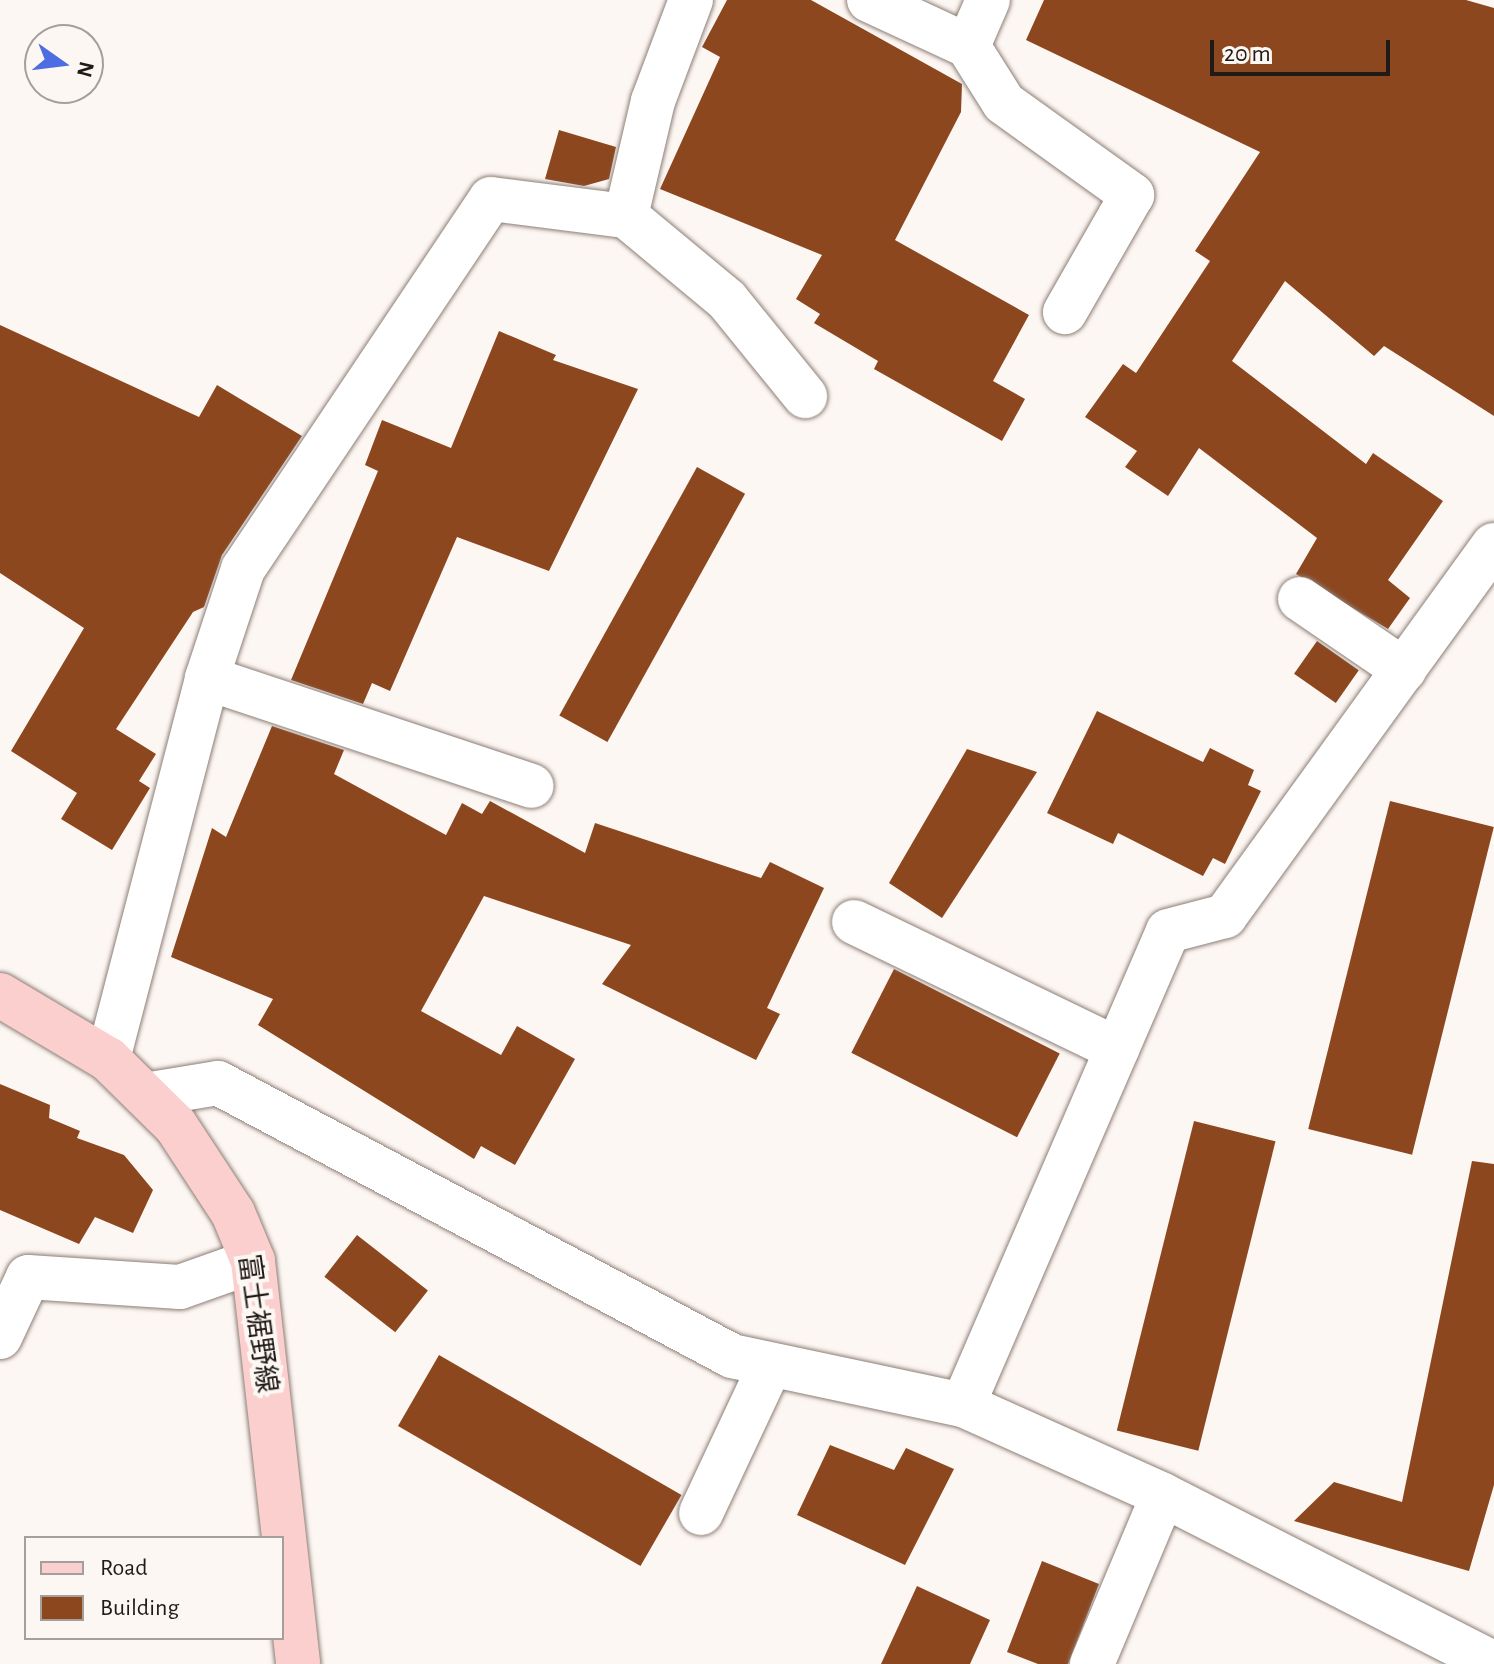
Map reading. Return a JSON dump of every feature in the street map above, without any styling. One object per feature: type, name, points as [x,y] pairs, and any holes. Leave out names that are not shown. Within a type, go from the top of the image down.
[{"type":"main road","name":"富士裾野線","points":[[0,995],[108,1059],[176,1126],[225,1201],[253,1261],[284,1536]]},
{"type":"main road","name":"富士裾野線","points":[[284,1539],[298,1664]]},
{"type":"street","points":[[626,216],[653,101],[691,0]]},
{"type":"street","points":[[869,0],[968,46],[1004,103],[1132,195],[1065,312]]},
{"type":"street","points":[[968,46],[988,0]]},
{"type":"street","points":[[108,1059],[207,678],[243,569],[491,199],[626,216],[736,309],[805,396]]},
{"type":"street","points":[[963,1405],[1168,931],[1225,916],[1494,545]]},
{"type":"street","points":[[1300,599],[1404,670]]},
{"type":"street","points":[[207,678],[531,786]]},
{"type":"street","points":[[854,922],[1117,1049]]},
{"type":"street","points":[[145,1095],[218,1083],[732,1356],[963,1405],[1163,1495],[1449,1655],[1494,1664]]},
{"type":"street","points":[[0,1337],[28,1277],[180,1287],[253,1261]]},
{"type":"street","points":[[701,1513],[770,1366]]},
{"type":"street","points":[[1092,1664],[1163,1495]]},
{"type":"building","points":[[727,0],[811,0],[962,84],[961,112],[895,240],[1029,315],[993,381],[1025,399],[1002,441],[874,369],[878,361],[814,323],[820,314],[796,299],[822,255],[660,189],[720,57],[702,47]]},
{"type":"building","points":[[1044,0],[1466,0],[1494,8],[1494,416],[1384,346],[1374,356],[1285,281],[1232,361],[1366,464],[1373,453],[1443,501],[1388,580],[1410,598],[1388,629],[1296,574],[1317,538],[1199,448],[1168,496],[1125,467],[1137,451],[1085,417],[1123,364],[1136,373],[1210,261],[1195,251],[1260,152],[1026,40]]},
{"type":"building","points":[[559,130],[616,147],[609,179],[584,186],[545,179]]},
{"type":"building","points":[[0,325],[199,417],[217,385],[302,436],[222,555],[204,607],[193,612],[116,729],[156,754],[139,781],[150,788],[112,850],[61,819],[77,793],[11,751],[84,628],[0,573]]},
{"type":"building","points":[[499,331],[556,355],[553,360],[638,389],[549,571],[457,537],[390,691],[372,683],[363,704],[291,680],[378,471],[365,465],[382,420],[451,448]]},
{"type":"building","points":[[697,467],[745,494],[607,742],[559,715]]},
{"type":"building","points":[[1317,641],[1359,670],[1336,703],[1294,674]]},
{"type":"building","points":[[1097,711],[1203,762],[1210,748],[1254,770],[1248,785],[1261,791],[1225,864],[1213,858],[1203,876],[1118,833],[1113,844],[1047,813]]},
{"type":"building","points":[[272,726],[344,750],[334,774],[446,835],[462,803],[482,814],[490,801],[585,853],[595,823],[761,878],[770,862],[824,888],[767,1008],[780,1014],[756,1060],[602,984],[631,945],[484,896],[421,1011],[501,1055],[517,1026],[575,1059],[515,1165],[481,1146],[474,1159],[258,1025],[273,999],[171,957],[212,828],[226,837]]},
{"type":"building","points":[[967,749],[1037,772],[942,918],[889,883]]},
{"type":"building","points":[[1390,801],[1494,827],[1412,1155],[1308,1129]]},
{"type":"building","points":[[894,969],[1060,1053],[1017,1137],[851,1053]]},
{"type":"building","points":[[0,1084],[50,1105],[49,1118],[80,1131],[77,1138],[124,1155],[153,1190],[133,1233],[95,1217],[79,1244],[0,1210]]},
{"type":"building","points":[[1194,1121],[1276,1141],[1198,1451],[1117,1431]]},
{"type":"building","points":[[1472,1161],[1494,1164],[1494,1485],[1469,1571],[1294,1521],[1334,1482],[1402,1502]]},
{"type":"building","points":[[357,1235],[428,1290],[395,1332],[324,1277]]},
{"type":"building","points":[[439,1355],[681,1495],[640,1566],[398,1426]]},
{"type":"building","points":[[830,1445],[894,1470],[906,1448],[954,1469],[905,1565],[797,1515]]},
{"type":"building","points":[[1042,1561],[1099,1584],[1068,1664],[1038,1664],[1007,1652]]},
{"type":"building","points":[[917,1586],[990,1620],[970,1664],[881,1664]]}]
